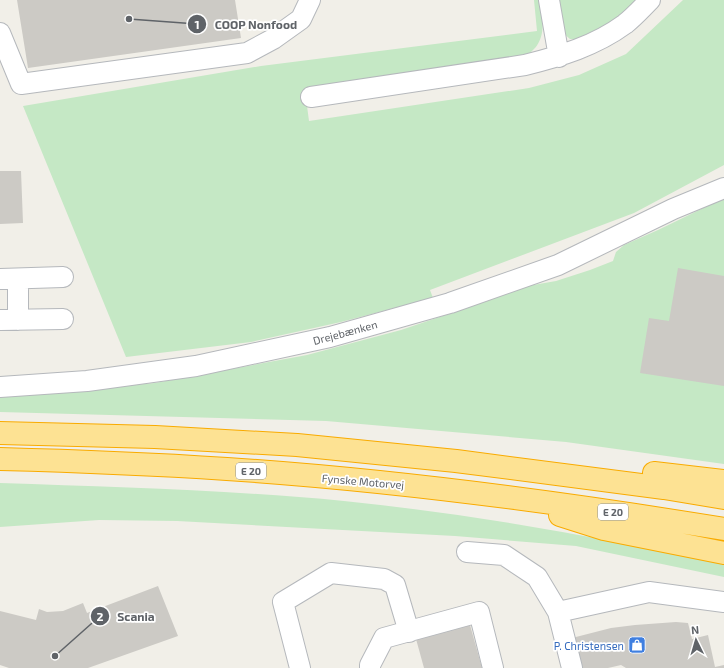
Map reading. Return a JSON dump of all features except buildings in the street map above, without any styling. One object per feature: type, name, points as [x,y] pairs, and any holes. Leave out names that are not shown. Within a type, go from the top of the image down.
[{"type":"highway","points":[[0,433],[155,437],[297,445],[436,448],[724,480]]},
{"type":"highway","points":[[297,445],[456,461],[664,488],[724,498]]},
{"type":"highway","name":"Fynske Motorvej","points":[[0,460],[142,464],[228,469],[403,484],[647,516],[724,529]]},
{"type":"highway","points":[[502,497],[604,529],[724,553]]},
{"type":"street","points":[[0,32],[21,84],[247,53],[273,39],[301,19],[310,0]]},
{"type":"street","points":[[549,0],[559,57]]},
{"type":"street","points":[[311,97],[525,65],[559,57],[594,43],[626,23],[650,0]]},
{"type":"street","name":"Drejebænken","points":[[672,209],[724,173]]},
{"type":"street","name":"Drejebænken","points":[[0,387],[87,381],[196,366],[330,337],[450,303],[558,265],[672,209],[724,188]]},
{"type":"street","points":[[63,277],[9,279],[9,320],[63,318]]},
{"type":"street","points":[[467,552],[504,555],[537,577],[558,612],[572,668]]},
{"type":"street","points":[[300,668],[283,602],[331,573],[384,579],[395,585],[408,632]]},
{"type":"street","points":[[558,612],[649,592],[724,602]]},
{"type":"street","points":[[370,668],[370,665],[384,638],[479,612],[493,668]]},
{"type":"green space","points":[[534,0],[540,0],[543,26],[542,34],[536,47],[521,58],[305,91],[309,121],[529,88],[579,75],[626,54],[683,0],[724,0],[724,165],[634,213],[430,290],[433,298],[341,322],[251,342],[126,357],[23,106],[261,66],[537,31]]},
{"type":"green space","points":[[555,0],[638,0],[630,9],[608,26],[577,39],[570,39],[562,32]]},
{"type":"green space","points":[[724,198],[724,464],[566,442],[326,421],[0,412],[0,397],[155,383],[307,355],[401,330],[493,299],[522,287],[556,281],[613,261],[616,252],[624,245]]},
{"type":"green space","points":[[0,483],[172,489],[258,494],[392,506],[535,527],[724,564],[724,577],[576,546],[455,536],[177,521],[99,520],[0,527]]},
{"type":"place","name":"COOP Nonfood","points":[[129,19]]},
{"type":"place","name":"P. Christensen","points":[[637,645]]},
{"type":"place","name":"Scania","points":[[55,656]]}]
